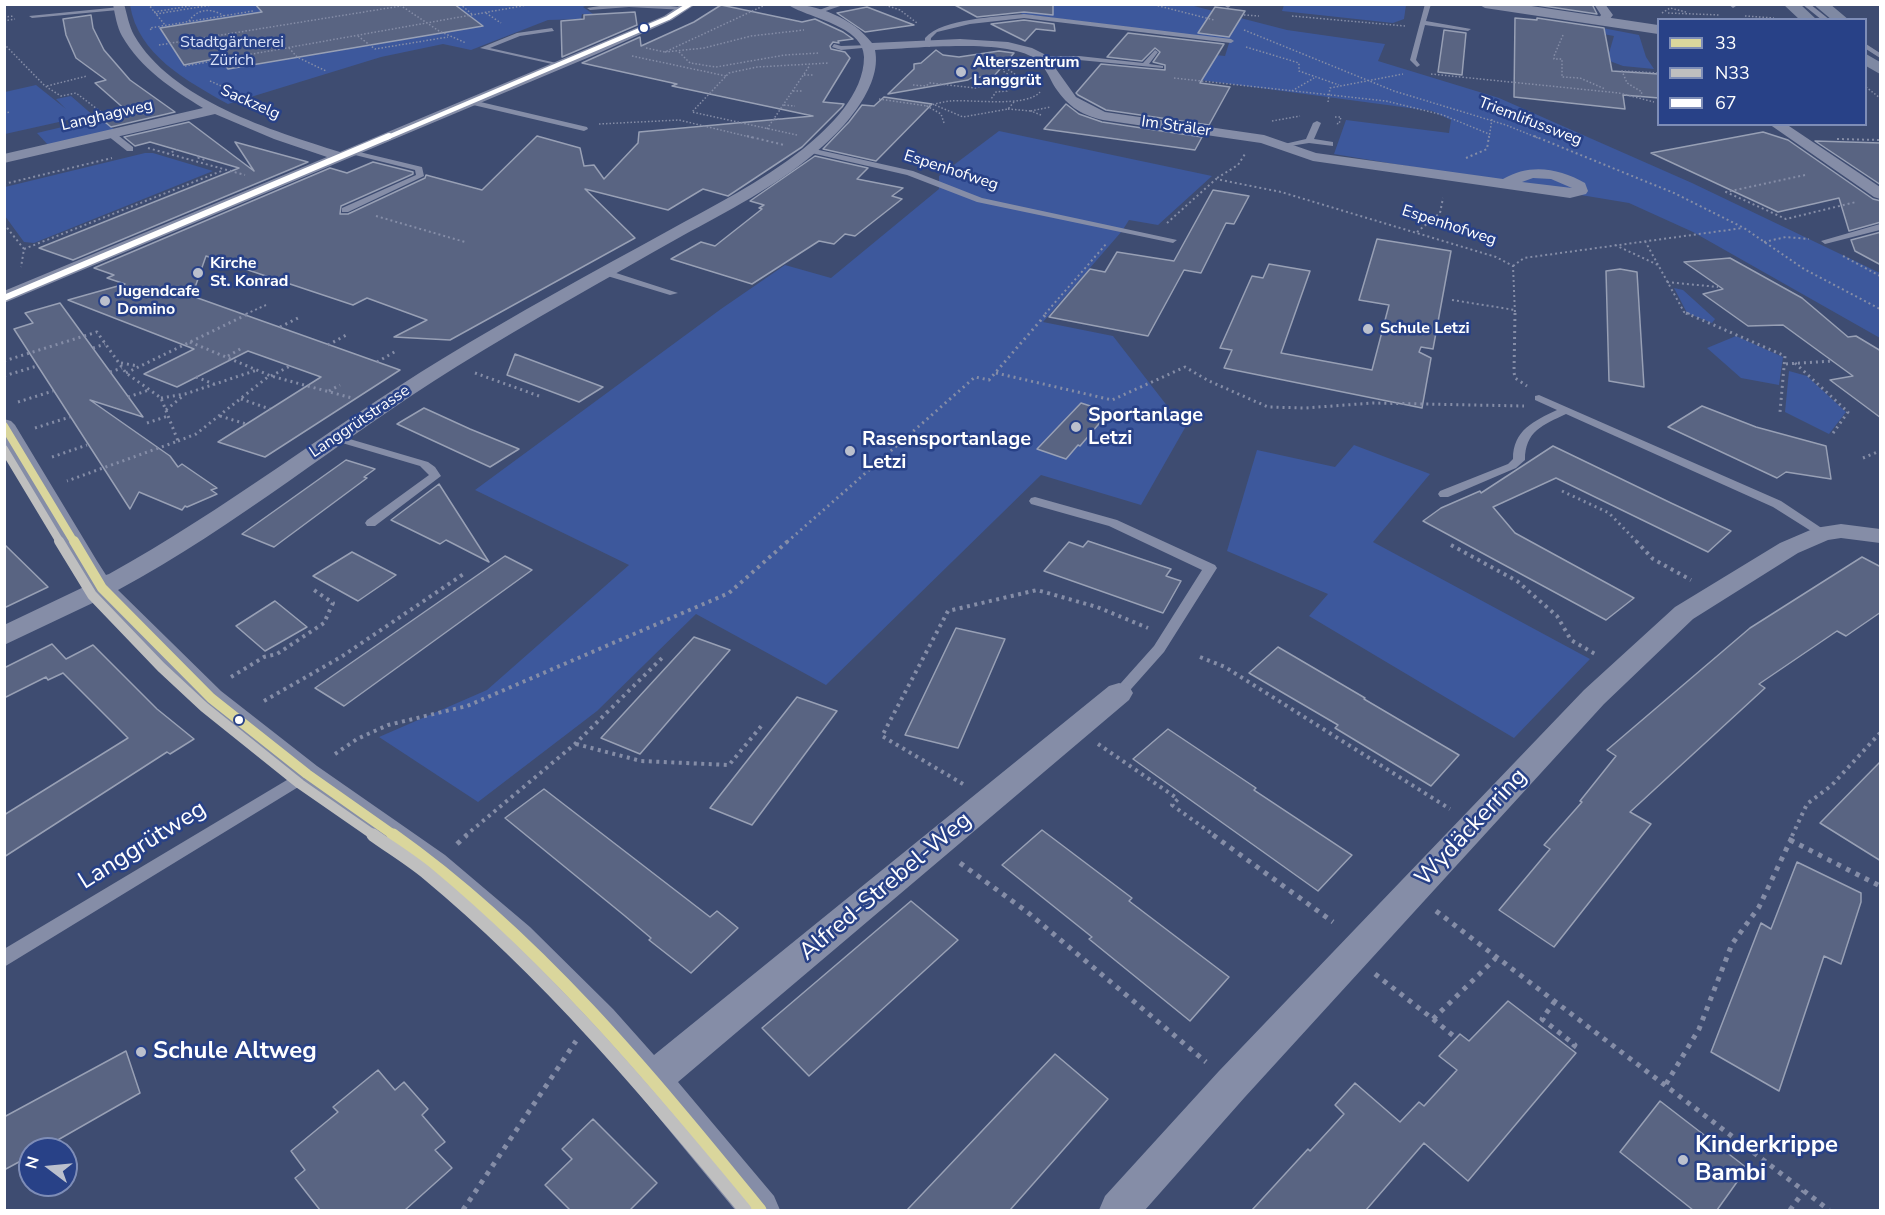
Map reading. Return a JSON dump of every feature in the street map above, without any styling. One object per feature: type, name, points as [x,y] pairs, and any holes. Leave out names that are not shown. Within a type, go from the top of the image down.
[{"type":"main road","points":[[1790,4],[1808,18]]},
{"type":"main road","points":[[1820,4],[1839,18]]},
{"type":"main road","points":[[1867,36],[1881,45]]},
{"type":"street","points":[[792,4],[817,12],[849,28],[870,47],[977,44],[1027,50],[1042,58]]},
{"type":"street","points":[[1485,4],[1657,32]]},
{"type":"street","points":[[1599,4],[1607,15],[1602,22]]},
{"type":"street","points":[[4,298],[645,29],[688,6]]},
{"type":"street","name":"Sackzelg","points":[[118,8],[119,20],[136,50],[150,67],[217,109],[288,140],[348,155]]},
{"type":"street","name":"Langgrütstrasse","points":[[4,636],[102,588],[153,559],[449,363],[772,178],[806,143],[838,124],[857,97],[866,79],[870,47]]},
{"type":"street","name":"Im Sträler","points":[[1042,58],[1070,101],[1091,112],[1128,120],[1264,139],[1313,157],[1506,184]]},
{"type":"street","name":"Langhagweg","points":[[4,159],[217,109]]},
{"type":"street","points":[[1779,126],[1881,194]]},
{"type":"street","points":[[19,419],[102,588],[211,698],[307,774],[434,864],[518,937],[601,1021],[760,1210]]},
{"type":"street","name":"Wydäckerring","points":[[1134,1205],[1232,1084],[1594,697],[1684,613],[1789,548],[1823,533],[1841,531],[1881,536]]},
{"type":"street","name":"Alfred-Strebel-Weg","points":[[652,1080],[1119,693]]},
{"type":"lane","points":[[817,12],[843,4]]},
{"type":"lane","points":[[1417,64],[1413,60],[1428,4]]},
{"type":"lane","points":[[1805,4],[1824,18]]},
{"type":"lane","points":[[590,8],[629,5],[688,6]]},
{"type":"lane","points":[[80,15],[118,8]]},
{"type":"lane","points":[[32,16],[118,8]]},
{"type":"lane","points":[[928,46],[928,38],[935,31],[979,21],[1024,16],[1231,40]]},
{"type":"lane","points":[[1423,25],[1468,29]]},
{"type":"lane","points":[[483,48],[519,34],[552,30]]},
{"type":"lane","points":[[834,46],[841,48],[870,47]]},
{"type":"lane","points":[[483,48],[559,65]]},
{"type":"lane","points":[[1145,65],[1155,51]]},
{"type":"lane","points":[[1042,58],[1079,57],[1161,67]]},
{"type":"lane","points":[[471,102],[584,129]]},
{"type":"lane","points":[[1309,141],[1317,123]]},
{"type":"lane","points":[[111,134],[130,149]]},
{"type":"lane","points":[[1284,145],[1309,141],[1330,144]]},
{"type":"lane","name":"Espenhofweg","points":[[806,143],[910,173],[981,200],[1173,240]]},
{"type":"lane","points":[[347,209],[420,176],[419,169],[348,155]]},
{"type":"lane","points":[[1825,240],[1881,227]]},
{"type":"lane","points":[[607,273],[673,293]]},
{"type":"lane","points":[[1544,401],[1776,504],[1823,533]]},
{"type":"lane","points":[[1444,494],[1512,466],[1519,460],[1519,447],[1533,426],[1565,410]]},
{"type":"lane","points":[[336,438],[424,464],[435,476],[371,523]]},
{"type":"lane","points":[[1035,501],[1113,524],[1210,568],[1159,649],[1119,693]]},
{"type":"lane","name":"Langgrütweg","points":[[4,959],[307,774]]},
{"type":"path","points":[[149,5],[163,4]]},
{"type":"path","points":[[157,15],[201,4]]},
{"type":"path","points":[[157,15],[218,4]]},
{"type":"path","points":[[156,36],[150,28],[253,11],[247,4]]},
{"type":"path","points":[[460,4],[474,15]]},
{"type":"path","points":[[179,67],[533,4]]},
{"type":"path","points":[[882,4],[905,14],[917,23]]},
{"type":"path","points":[[891,7],[908,4]]},
{"type":"path","points":[[1151,4],[1223,23]]},
{"type":"path","points":[[149,5],[165,25]]},
{"type":"path","points":[[136,50],[400,5],[425,24],[448,37],[483,48]]},
{"type":"path","points":[[665,52],[763,6]]},
{"type":"path","points":[[188,21],[194,14],[205,11],[220,12],[224,16]]},
{"type":"path","points":[[1663,13],[1712,15]]},
{"type":"path","points":[[4,17],[14,16],[13,19]]},
{"type":"path","points":[[1292,16],[1423,25]]},
{"type":"path","points":[[1743,16],[1780,18]]},
{"type":"path","name":"Triemlifussweg","points":[[1234,27],[1394,91],[1492,119],[1674,193],[1744,228],[1804,269],[1881,309]]},
{"type":"path","points":[[637,47],[679,52],[775,33],[806,30]]},
{"type":"path","points":[[1565,30],[1554,56],[1554,59],[1562,59],[1563,76],[1580,78],[1610,92]]},
{"type":"path","points":[[775,33],[781,40]]},
{"type":"path","points":[[357,36],[375,49],[448,37]]},
{"type":"path","points":[[735,40],[743,44]]},
{"type":"path","points":[[1231,40],[1299,63],[1299,71],[1339,85]]},
{"type":"path","points":[[4,44],[47,86],[61,96],[76,93],[104,115],[111,115],[128,130]]},
{"type":"path","points":[[163,44],[168,52]]},
{"type":"path","points":[[288,48],[297,57],[326,71]]},
{"type":"path","points":[[704,48],[708,50]]},
{"type":"path","points":[[679,52],[690,63],[716,67]]},
{"type":"path","points":[[705,71],[785,55],[827,52]]},
{"type":"path","points":[[632,56],[726,76],[757,67],[834,63]]},
{"type":"path","points":[[990,100],[996,92],[1007,91],[1019,77],[1004,68],[987,64],[992,58]]},
{"type":"path","points":[[767,129],[811,64]]},
{"type":"path","points":[[1328,102],[1330,88],[1395,77],[1413,70],[1417,64],[1427,66],[1428,73],[1610,92],[1654,102]]},
{"type":"path","points":[[913,85],[926,86],[930,83],[965,87],[989,85],[1002,76],[1009,75],[1003,71],[1004,68]]},
{"type":"path","points":[[1640,97],[1642,92],[1627,83],[1622,71],[1657,73]]},
{"type":"path","points":[[804,75],[813,75]]},
{"type":"path","points":[[47,86],[87,76]]},
{"type":"path","points":[[726,76],[692,112],[767,129],[806,143]]},
{"type":"path","points":[[1164,77],[1386,102],[1430,111],[1489,134]]},
{"type":"path","points":[[1291,92],[1315,78]]},
{"type":"path","points":[[927,106],[952,101],[1014,102],[1035,98],[1045,87]]},
{"type":"path","points":[[1867,88],[1881,98]]},
{"type":"path","points":[[793,91],[803,91]]},
{"type":"path","points":[[871,99],[927,106],[939,111],[944,117],[944,123]]},
{"type":"path","points":[[1008,109],[1014,102]]},
{"type":"path","points":[[783,105],[795,106]]},
{"type":"path","points":[[933,105],[963,117],[1008,109],[1031,111],[1041,115]]},
{"type":"path","points":[[1031,111],[1040,107],[1054,106]]},
{"type":"path","points":[[4,113],[10,112]]},
{"type":"path","points":[[1269,128],[1271,121],[1305,115]]},
{"type":"path","points":[[1337,117],[1341,117],[1339,122]]},
{"type":"path","points":[[774,118],[783,119]]},
{"type":"path","points":[[1471,165],[1465,158],[1487,149],[1492,119]]},
{"type":"path","points":[[584,129],[594,124],[679,120],[790,146]]},
{"type":"path","points":[[141,143],[148,149],[245,175]]},
{"type":"path","points":[[167,154],[177,150]]},
{"type":"path","points":[[1153,236],[1216,179],[1238,165],[1248,150]]},
{"type":"path","points":[[198,163],[206,159],[196,158],[199,156]]},
{"type":"path","points":[[4,184],[115,157]]},
{"type":"path","points":[[24,249],[225,170]]},
{"type":"path","points":[[1805,175],[1726,192],[1786,219],[1863,201]]},
{"type":"path","name":"Espenhofweg","points":[[1216,179],[1281,192],[1479,251],[1513,266],[1515,378],[1540,392],[1544,401]]},
{"type":"path","points":[[1416,232],[1440,213],[1443,198]]},
{"type":"path","points":[[347,209],[465,242]]},
{"type":"path","points":[[4,224],[24,249],[21,268],[28,272]]},
{"type":"path","points":[[1513,266],[1524,258],[1744,228]]},
{"type":"path","points":[[335,754],[357,739],[388,725],[467,706],[729,593],[975,377],[989,380],[1119,229]]},
{"type":"path","points":[[1764,242],[1786,237],[1825,240]]},
{"type":"path","points":[[1646,241],[1684,312],[1785,356],[1780,412]]},
{"type":"path","points":[[1615,245],[1658,265]]},
{"type":"path","points":[[1666,282],[1718,287]]},
{"type":"path","points":[[1452,300],[1515,310]]},
{"type":"path","points":[[126,373],[266,304]]},
{"type":"path","points":[[280,327],[300,317]]},
{"type":"path","points":[[4,362],[97,332],[126,373],[161,398],[178,441]]},
{"type":"path","points":[[328,345],[348,334]]},
{"type":"path","points":[[190,342],[270,376],[360,400]]},
{"type":"path","points":[[93,348],[105,344]]},
{"type":"path","points":[[227,356],[242,348]]},
{"type":"path","points":[[377,362],[396,351]]},
{"type":"path","points":[[1786,364],[1832,361]]},
{"type":"path","points":[[121,363],[140,366]]},
{"type":"path","points":[[1795,363],[1848,412],[1830,436]]},
{"type":"path","points":[[4,376],[37,366]]},
{"type":"path","points":[[66,481],[196,434],[270,376],[290,366]]},
{"type":"path","points":[[996,373],[1112,400],[1185,366],[1255,403],[1281,409],[1373,403],[1489,406],[1544,401]]},
{"type":"path","points":[[110,372],[122,368]]},
{"type":"path","points":[[161,398],[185,394],[257,369]]},
{"type":"path","points":[[471,372],[539,396]]},
{"type":"path","points":[[196,377],[214,384]]},
{"type":"path","points":[[328,392],[340,385]]},
{"type":"path","points":[[128,397],[149,390]]},
{"type":"path","points":[[19,419],[53,391]]},
{"type":"path","points":[[166,410],[185,394]]},
{"type":"path","points":[[240,399],[270,409]]},
{"type":"path","points":[[147,423],[168,416]]},
{"type":"path","points":[[220,416],[246,424]]},
{"type":"path","points":[[19,419],[70,417]]},
{"type":"path","points":[[51,457],[87,445]]},
{"type":"path","points":[[1863,458],[1881,451]]},
{"type":"path","points":[[1562,491],[1609,513],[1653,559],[1691,580]]},
{"type":"path","points":[[1452,545],[1517,580],[1557,616],[1571,640],[1597,655]]},
{"type":"path","points":[[264,702],[341,657],[465,573]]},
{"type":"path","points":[[231,677],[264,657],[277,654],[324,623],[333,603],[314,590]]},
{"type":"path","points":[[973,790],[882,736],[948,611],[1037,590],[1097,607],[1149,628]]},
{"type":"path","points":[[457,844],[575,744],[663,657]]},
{"type":"path","points":[[1200,657],[1225,667],[1451,809]]},
{"type":"path","points":[[575,744],[641,761],[729,765],[763,724]]},
{"type":"path","points":[[1666,1084],[1699,1029],[1732,944],[1759,907],[1807,804],[1832,785],[1875,736],[1881,733]]},
{"type":"path","points":[[1097,743],[1178,799],[1172,805],[1333,922]]},
{"type":"path","points":[[1790,840],[1881,886]]},
{"type":"path","points":[[958,862],[1026,911],[1232,1084]]},
{"type":"path","points":[[1429,905],[1829,1210]]},
{"type":"path","points":[[1433,1019],[1496,957]]},
{"type":"path","points":[[1367,968],[1456,1038]]},
{"type":"path","points":[[1555,1001],[1542,1019],[1575,1045],[1571,1050]]},
{"type":"path","points":[[463,1210],[576,1040]]},
{"type":"path","points":[[1790,1210],[1804,1191]]},
{"type":"green space","name":"Stadtgärtnerei Zürich","points":[[589,4],[583,7],[593,14],[582,14],[581,19],[548,20],[471,50],[443,44],[381,57],[228,104],[181,76],[154,52],[135,23],[130,5]]},
{"type":"green space","points":[[1284,4],[1406,5],[1404,19],[1393,23],[1282,11]]},
{"type":"green space","points":[[1027,5],[1190,5],[1287,30],[1385,44],[1378,61],[1499,98],[1692,183],[1880,273],[1880,338],[1693,232],[1629,203],[1334,154],[1346,120],[1449,133],[1451,120],[1432,111],[1163,75],[1179,51],[1225,56],[1230,40],[1021,14]]},
{"type":"green space","points":[[1587,25],[1639,35],[1646,57],[1654,69],[1623,66],[1607,60],[1614,36],[1586,31]]},
{"type":"green space","points":[[36,85],[66,109],[56,99],[71,96],[95,117],[80,120],[77,118],[5,134],[5,92]]},
{"type":"green space","points":[[100,118],[115,130],[49,146],[37,133]]},
{"type":"green space","name":"Rasensportanlage Letzi","points":[[999,131],[1212,176],[1158,225],[1129,220],[1043,322],[1113,336],[1175,416],[1186,426],[1141,505],[1041,475],[826,685],[696,614],[597,711],[478,802],[379,737],[487,690],[629,565],[475,490],[721,309],[785,265],[831,278],[939,189],[939,176]]},
{"type":"green space","points":[[153,153],[213,171],[34,243],[24,242],[5,216],[5,187]]},
{"type":"green space","points":[[1674,288],[1683,290],[1715,319],[1712,323],[1687,313]]},
{"type":"green space","points":[[1736,336],[1783,357],[1779,385],[1741,378],[1707,348]]},
{"type":"green space","points":[[1789,371],[1807,376],[1846,412],[1829,434],[1785,412]]},
{"type":"green space","points":[[1354,445],[1430,474],[1373,542],[1590,659],[1514,738],[1309,616],[1328,594],[1227,551],[1257,450],[1335,467]]},
{"type":"building","points":[[255,4],[454,4],[483,26],[228,69],[219,58],[184,65],[160,28],[262,12]]},
{"type":"building","points":[[953,4],[1053,4],[1053,15],[1024,12],[977,17]]},
{"type":"building","points":[[1592,4],[1597,14],[1537,5]]},
{"type":"building","points":[[721,5],[802,22],[815,19],[853,39],[838,41],[839,43],[833,42],[830,46],[831,49],[845,52],[850,58],[823,102],[844,104],[842,107],[802,147],[728,196],[703,189],[668,210],[585,189],[635,238],[450,340],[394,337],[427,320],[367,298],[353,305],[206,256],[192,296],[400,370],[265,457],[218,442],[321,377],[248,351],[177,387],[144,374],[194,349],[68,300],[125,284],[107,278],[114,275],[94,268],[330,168],[347,173],[373,162],[413,172],[413,174],[341,206],[340,214],[348,214],[425,178],[426,175],[482,190],[537,136],[580,148],[584,166],[594,165],[604,179],[638,143],[639,132],[813,116],[672,86],[677,84],[582,63],[640,37],[641,46],[694,22]]},
{"type":"building","points":[[867,7],[914,25],[865,32],[837,13]]},
{"type":"building","points":[[1215,7],[1245,11],[1229,37],[1198,33]]},
{"type":"building","points":[[635,12],[637,25],[562,57],[561,21],[584,19],[584,15]]},
{"type":"building","points":[[91,15],[93,28],[104,50],[130,80],[175,112],[111,127],[100,118],[128,112],[95,83],[106,80],[76,58],[66,35],[63,19]]},
{"type":"building","points":[[1515,18],[1537,20],[1537,18],[1604,28],[1612,71],[1657,74],[1657,98],[1623,95],[1625,109],[1514,97]]},
{"type":"building","points":[[1024,20],[1054,24],[1055,31],[1036,29],[1025,41],[991,24]]},
{"type":"building","points":[[1444,30],[1466,33],[1462,75],[1438,72]]},
{"type":"building","points":[[1128,33],[1224,44],[1200,83],[1230,87],[1209,125],[1106,110],[1076,93],[1101,64],[1165,70],[1165,65],[1153,62],[1160,52],[1155,48],[1142,61],[1107,57]]},
{"type":"building","points":[[936,50],[943,55],[959,57],[999,51],[1014,53],[994,76],[971,78],[888,94],[914,69],[914,64],[921,63]]},
{"type":"building","points":[[884,97],[932,104],[876,161],[823,149],[862,105],[874,106]]},
{"type":"building","points":[[1066,104],[1079,114],[1102,122],[1202,137],[1195,150],[1044,129]]},
{"type":"building","points":[[189,122],[254,171],[235,142],[308,162],[73,260],[39,248],[239,168],[150,142],[135,146],[124,137]]},
{"type":"building","points":[[1763,132],[1788,140],[1873,199],[1881,201],[1881,222],[1849,231],[1839,198],[1778,212],[1651,153]]},
{"type":"building","points":[[1815,141],[1881,143],[1881,185]]},
{"type":"building","points":[[815,156],[868,168],[857,179],[903,188],[892,196],[902,199],[855,236],[845,234],[834,244],[819,241],[752,284],[671,259],[701,242],[715,246],[764,205],[750,201]]},
{"type":"building","points":[[1213,190],[1249,196],[1234,224],[1226,223],[1201,273],[1184,270],[1148,336],[1049,317],[1090,269],[1105,272],[1117,252],[1174,261]]},
{"type":"building","points":[[1881,232],[1881,265],[1855,251],[1851,240]]},
{"type":"building","points":[[1377,239],[1451,251],[1433,349],[1421,347],[1419,352],[1431,358],[1422,408],[1224,368],[1232,350],[1220,348],[1252,276],[1263,278],[1269,264],[1310,271],[1281,353],[1372,370],[1389,305],[1359,300]]},
{"type":"building","points":[[1730,258],[1802,298],[1848,337],[1856,336],[1881,351],[1881,418],[1830,380],[1853,376],[1783,325],[1748,326],[1703,294],[1723,289],[1684,262]]},
{"type":"building","points":[[1620,269],[1637,272],[1644,387],[1609,381],[1606,271]]},
{"type":"building","points":[[60,303],[143,417],[90,400],[170,456],[178,467],[182,464],[217,488],[211,490],[217,494],[185,506],[182,510],[139,492],[130,509],[14,329],[33,323],[25,313]]},
{"type":"building","points":[[515,354],[603,387],[579,402],[507,375]]},
{"type":"building","name":"Sportanlage Letzi","points":[[1081,403],[1109,412],[1066,459],[1037,449]]},
{"type":"building","points":[[1702,406],[1756,427],[1826,446],[1831,479],[1786,472],[1777,478],[1668,427]]},
{"type":"building","points":[[424,408],[519,449],[490,467],[397,424]]},
{"type":"building","points":[[1553,446],[1731,531],[1708,552],[1556,478],[1493,507],[1515,533],[1634,598],[1606,620],[1423,521],[1441,508],[1480,491],[1481,493]]},
{"type":"building","points":[[346,460],[375,469],[364,477],[367,478],[274,547],[242,534]]},
{"type":"building","points":[[439,484],[489,562],[446,540],[440,544],[391,520]]},
{"type":"building","points":[[1088,541],[1171,569],[1166,576],[1181,581],[1163,613],[1044,571],[1069,542],[1083,547]]},
{"type":"building","points":[[4,544],[48,587],[4,608]]},
{"type":"building","points":[[352,552],[396,575],[358,601],[313,576]]},
{"type":"building","points":[[505,556],[532,570],[344,706],[315,688]]},
{"type":"building","points":[[1862,557],[1881,567],[1881,612],[1846,636],[1837,631],[1759,684],[1765,688],[1630,812],[1651,824],[1554,947],[1499,910],[1550,849],[1544,845],[1582,802],[1580,801],[1616,756],[1607,750],[1750,628]]},
{"type":"building","points":[[275,601],[307,627],[265,651],[236,626]]},
{"type":"building","points":[[956,628],[1005,639],[958,748],[905,735]]},
{"type":"building","points":[[694,637],[730,650],[640,754],[601,738]]},
{"type":"building","points":[[52,644],[66,659],[93,645],[157,709],[194,739],[170,754],[167,752],[4,857],[4,815],[128,738],[63,673],[48,680],[46,677],[4,698],[4,668]]},
{"type":"building","points":[[1278,647],[1459,755],[1431,786],[1335,728],[1338,725],[1249,673]]},
{"type":"building","points":[[797,697],[837,711],[752,825],[710,808]]},
{"type":"building","points":[[1168,729],[1352,855],[1318,891],[1133,759]]},
{"type":"building","points":[[1881,761],[1881,861],[1820,823]]},
{"type":"building","points":[[544,789],[710,917],[717,911],[738,928],[691,973],[505,818]]},
{"type":"building","points":[[1042,830],[1132,898],[1129,901],[1229,977],[1190,1021],[1089,939],[1092,937],[1002,865]]},
{"type":"building","points":[[1797,862],[1861,893],[1861,902],[1841,964],[1824,956],[1779,1091],[1711,1052],[1761,923],[1771,929]]},
{"type":"building","points":[[911,901],[958,940],[809,1076],[762,1028]]},
{"type":"building","points":[[1508,1001],[1576,1053],[1468,1181],[1424,1143],[1366,1210],[1252,1210],[1344,1114],[1335,1105],[1355,1083],[1400,1122],[1419,1102],[1424,1106],[1457,1070],[1439,1056],[1460,1034],[1469,1041]]},
{"type":"building","points":[[126,1051],[140,1093],[63,1137],[18,1137],[18,1162],[4,1170],[4,1117]]},
{"type":"building","points":[[1055,1054],[1108,1099],[1010,1210],[907,1210]]},
{"type":"building","points":[[378,1070],[395,1090],[404,1082],[428,1109],[422,1115],[445,1142],[435,1150],[452,1168],[405,1210],[320,1210],[295,1178],[305,1170],[291,1151],[338,1112],[333,1107]]},
{"type":"building","name":"Kinderkrippe Bambi","points":[[1660,1101],[1747,1168],[1717,1210],[1693,1210],[1620,1152]]},
{"type":"building","points":[[593,1119],[657,1183],[630,1210],[570,1210],[545,1185],[572,1159],[562,1149]]},
{"type":"transit line","name":"67","points":[[4,298],[595,50],[668,18],[690,4]]},
{"type":"transit line","name":"33","points":[[4,426],[102,588],[170,659],[211,698],[307,774],[434,864],[518,937],[601,1021],[681,1113],[760,1210]]},
{"type":"transit line","name":"N33","points":[[4,449],[92,595],[161,667],[204,707],[300,784],[427,873],[510,946],[592,1029],[745,1210]]},
{"type":"place","name":"Alterszentrum Langgrüt","points":[[961,72]]},
{"type":"place","name":"Kirche St. Konrad","points":[[198,273]]},
{"type":"place","name":"Jugendcafe Domino","points":[[105,301]]},
{"type":"place","name":"Schule Letzi","points":[[1368,329]]},
{"type":"place","name":"Sportanlage Letzi","points":[[1076,427]]},
{"type":"place","name":"Rasensportanlage Letzi","points":[[850,451]]},
{"type":"place","name":"Schule Altweg","points":[[141,1052]]},
{"type":"place","name":"Kinderkrippe Bambi","points":[[1683,1160]]}]
